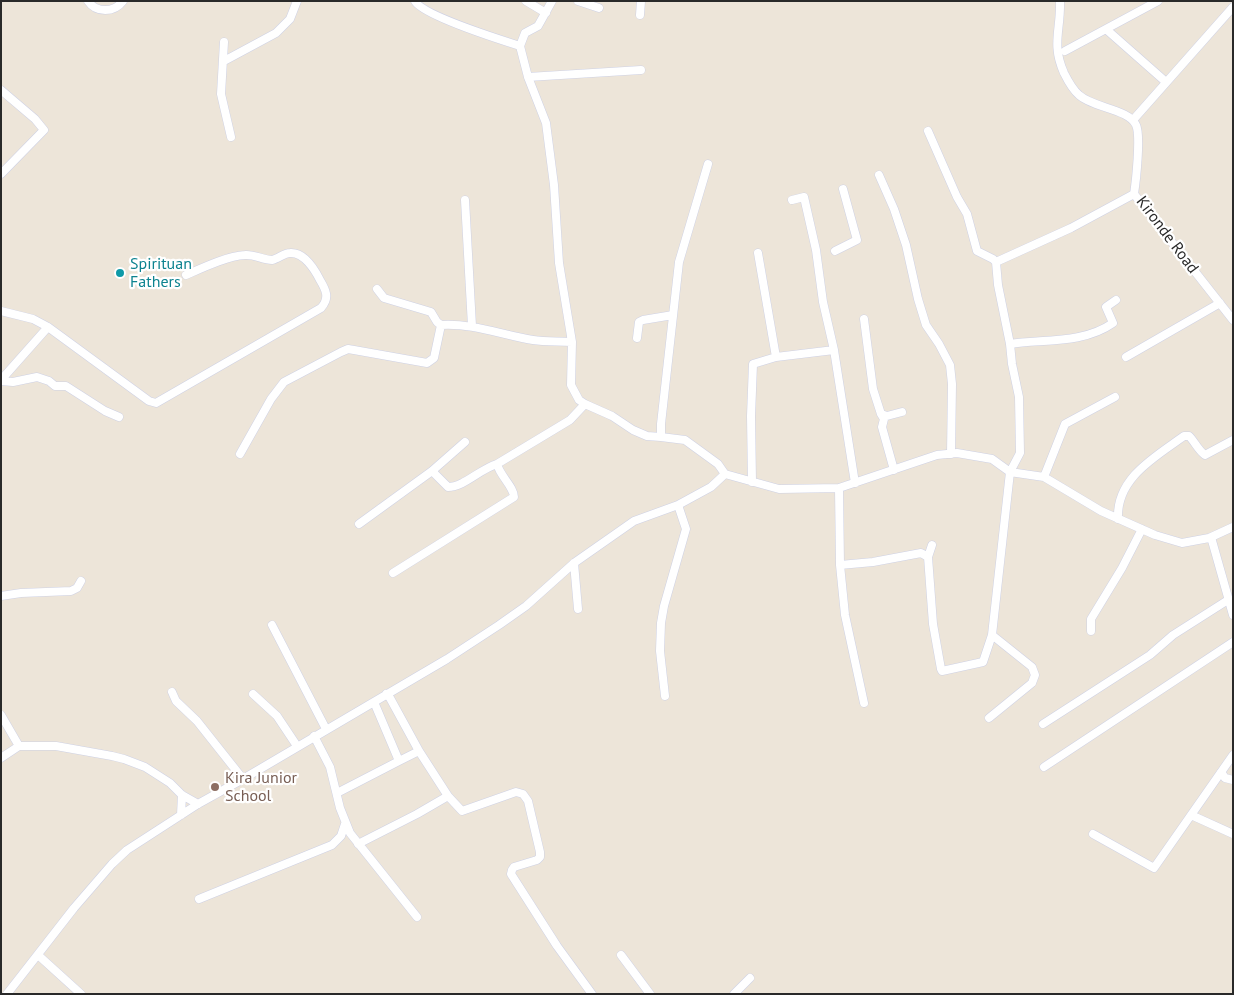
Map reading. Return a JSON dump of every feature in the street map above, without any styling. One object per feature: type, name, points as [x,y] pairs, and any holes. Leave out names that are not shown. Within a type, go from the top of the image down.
[{"type":"street","points":[[88,1],[95,8],[104,11],[114,9],[124,1]]},
{"type":"street","points":[[224,61],[276,33],[290,19],[297,1]]},
{"type":"street","points":[[415,1],[422,8],[452,22],[520,46]]},
{"type":"street","points":[[526,1],[546,13]]},
{"type":"street","points":[[552,1],[538,26],[525,32],[520,46],[528,77],[546,123],[554,185],[559,263],[572,342],[571,385],[579,400],[647,436],[685,440],[718,464],[725,474],[779,489],[839,488],[937,455],[951,454],[992,459],[1010,472],[1044,477],[1101,511],[1155,536],[1182,543],[1211,537],[1233,527]]},
{"type":"street","points":[[578,1],[600,8]]},
{"type":"street","points":[[640,15],[641,1]]},
{"type":"street","points":[[1060,1],[1056,41],[1064,73],[1072,87],[1080,96],[1092,103],[1127,115],[1133,120],[1233,7]]},
{"type":"street","points":[[1065,51],[1158,1]]},
{"type":"street","points":[[1106,30],[1166,82]]},
{"type":"street","points":[[224,42],[222,94],[231,137]]},
{"type":"street","points":[[528,77],[641,70]]},
{"type":"street","points":[[1,90],[35,119],[44,130],[1,174]]},
{"type":"street","name":"Kironde Road","points":[[1133,120],[1137,128],[1134,194],[1196,276],[1233,320]]},
{"type":"street","points":[[928,131],[957,197],[967,214],[977,251],[996,262],[998,285],[1019,397],[1020,453],[1010,472],[992,635],[983,662],[942,671],[940,669],[933,624],[928,557],[932,545]]},
{"type":"street","points":[[661,437],[679,262],[708,164]]},
{"type":"street","points":[[879,175],[894,209],[906,244],[926,325],[950,365],[952,384],[951,454]]},
{"type":"street","points":[[835,251],[857,240],[843,189]]},
{"type":"street","points":[[996,262],[1071,228],[1134,194]]},
{"type":"street","points":[[792,200],[804,197],[816,250],[823,302],[834,350],[855,483]]},
{"type":"street","points":[[465,200],[472,326]]},
{"type":"street","points":[[1,311],[33,319],[48,327],[149,401],[156,403],[321,308],[327,294],[311,264],[290,253],[272,260],[245,254],[206,266],[186,275]]},
{"type":"street","points":[[758,253],[776,357]]},
{"type":"street","points":[[377,289],[384,298],[431,312],[436,321],[441,325],[472,326],[534,340],[572,342]]},
{"type":"street","points":[[1010,344],[1081,337],[1100,331],[1113,323],[1106,307],[1116,300]]},
{"type":"street","points":[[1126,357],[1220,303]]},
{"type":"street","points":[[638,338],[639,322],[673,316]]},
{"type":"street","points":[[864,319],[874,389],[884,419],[882,427],[894,470]]},
{"type":"street","points":[[240,454],[271,399],[284,382],[348,349],[427,363],[431,362],[434,358],[441,325]]},
{"type":"street","points":[[1,381],[48,327]]},
{"type":"street","points":[[752,482],[751,416],[753,364],[776,357],[834,350]]},
{"type":"street","points":[[1,381],[13,382],[37,377],[49,381],[55,386],[66,386],[105,411],[119,417]]},
{"type":"street","points":[[1044,477],[1066,424],[1115,397]]},
{"type":"street","points":[[432,471],[443,484],[453,487],[458,485],[570,420],[585,404]]},
{"type":"street","points":[[881,414],[887,416],[902,412]]},
{"type":"street","points":[[1118,519],[1119,498],[1133,477],[1154,458],[1184,436],[1189,436],[1200,452],[1205,455],[1233,440]]},
{"type":"street","points":[[360,524],[432,471],[465,442]]},
{"type":"street","points":[[393,572],[514,497],[513,490],[502,476],[497,464]]},
{"type":"street","points":[[7,994],[74,908],[119,857],[198,804],[447,659],[526,606],[574,563],[634,521],[678,505],[711,488],[725,474]]},
{"type":"street","points":[[839,488],[840,565],[845,615],[864,703]]},
{"type":"street","points":[[665,696],[660,651],[661,622],[686,529],[678,505]]},
{"type":"street","points":[[1091,631],[1091,619],[1118,575],[1142,530]]},
{"type":"street","points":[[1211,537],[1233,615]]},
{"type":"street","points":[[840,565],[873,562],[921,552],[928,557]]},
{"type":"street","points":[[574,563],[578,609]]},
{"type":"street","points":[[1,596],[21,593],[71,591],[77,588],[81,581]]},
{"type":"street","points":[[1043,724],[1150,655],[1173,635],[1228,600]]},
{"type":"street","points":[[272,625],[326,729]]},
{"type":"street","points":[[988,718],[1032,683],[1035,675],[1032,667],[992,635]]},
{"type":"street","points":[[1044,767],[1233,642]]},
{"type":"street","points":[[172,692],[176,701],[197,721],[243,779]]},
{"type":"street","points":[[253,694],[277,716],[297,746]]},
{"type":"street","points":[[386,694],[448,796],[462,811],[516,792],[526,797],[540,857],[514,868],[511,874],[557,946],[592,994]]},
{"type":"street","points":[[374,702],[399,761]]},
{"type":"street","points":[[1,715],[19,746]]},
{"type":"street","points":[[314,736],[330,767],[345,824],[358,844],[418,917]]},
{"type":"street","points":[[1,758],[19,746],[56,746],[112,756],[145,767],[170,783],[182,795],[198,804]]},
{"type":"street","points":[[337,794],[419,751]]},
{"type":"street","points":[[1093,834],[1154,868],[1233,755]]},
{"type":"street","points":[[1221,772],[1226,778],[1233,780]]},
{"type":"street","points":[[181,815],[182,795]]},
{"type":"street","points":[[358,844],[448,796]]},
{"type":"street","points":[[1191,815],[1233,834]]},
{"type":"street","points":[[199,899],[332,845],[341,836],[345,824]]},
{"type":"street","points":[[38,955],[81,994]]},
{"type":"street","points":[[621,955],[650,994]]},
{"type":"street","points":[[734,994],[750,978]]},
{"type":"place","name":"Spirituan Fathers","points":[[120,273]]},
{"type":"place","name":"Kira Junior School","points":[[215,787]]}]
